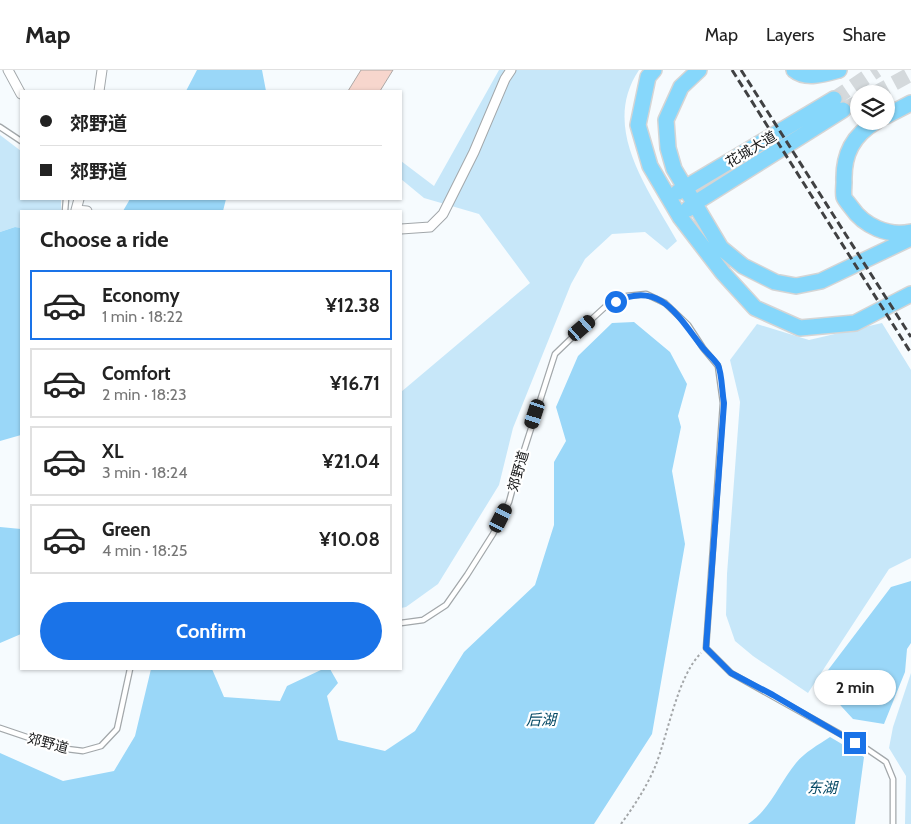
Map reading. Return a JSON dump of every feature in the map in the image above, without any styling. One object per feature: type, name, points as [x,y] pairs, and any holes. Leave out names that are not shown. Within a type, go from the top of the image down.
[{"type":"main road","points":[[654,70],[648,77],[638,125],[650,166],[680,217],[723,273],[755,308],[800,328],[855,323],[911,294]]},
{"type":"main road","points":[[699,70],[681,87],[666,120],[668,148],[674,169],[721,248],[743,266],[775,282],[796,286],[821,281],[911,238]]},
{"type":"main road","points":[[794,70],[799,74],[821,76],[839,70]]},
{"type":"main road","points":[[895,111],[911,103]]},
{"type":"main road","name":"花城大道","points":[[668,197],[686,189],[838,105],[695,204]]},
{"type":"main road","points":[[866,130],[850,146],[843,167],[844,198],[859,218],[881,231],[900,234],[911,232]]},
{"type":"main road","points":[[680,217],[695,204]]},
{"type":"main road","points":[[884,309],[911,282]]},
{"type":"street","points":[[8,70],[20,92]]},
{"type":"street","points":[[99,90],[102,70]]},
{"type":"street","points":[[402,229],[430,227],[443,214],[474,152],[505,79],[511,70]]},
{"type":"street","points":[[76,210],[78,200]]},
{"type":"lane","points":[[0,127],[20,140]]},
{"type":"lane","name":"郊野道","points":[[402,624],[423,620],[446,605],[493,534],[509,502],[555,354],[605,307],[627,296],[646,294],[665,302],[688,325],[718,366],[724,403],[706,648]]},
{"type":"lane","points":[[706,648],[731,673],[773,695],[886,762],[894,779],[893,824]]},
{"type":"lane","name":"郊野道","points":[[0,728],[59,748],[83,751],[101,746],[117,728],[130,670]]},
{"type":"path","points":[[621,824],[645,788],[655,766],[676,702],[693,661],[706,648]]},
{"type":"shaded area","points":[[499,70],[639,70],[628,92],[625,114],[627,136],[642,180],[677,241],[667,250],[645,232],[612,234],[585,259],[571,284],[513,428],[499,485],[438,584],[406,607],[402,608],[402,391],[530,283],[479,214],[424,198],[402,180],[402,162],[434,186]]},
{"type":"shaded area","points":[[0,135],[20,150],[20,200],[61,200],[61,210],[20,210],[20,228],[15,227],[0,232]]},
{"type":"shaded area","points":[[882,323],[911,370],[911,558],[889,569],[808,693],[753,656],[735,641],[726,615],[727,574],[740,402],[730,360],[757,324],[809,340]]},
{"type":"shaded area","points":[[911,673],[911,824],[905,824],[906,776],[889,748],[893,727]]},
{"type":"water","points":[[197,70],[262,70],[266,90],[187,90]]},
{"type":"water","points":[[129,200],[226,200],[223,210],[124,210]]},
{"type":"water","points":[[15,227],[20,228],[20,435],[0,441],[0,232]]},
{"type":"water","name":"后湖","points":[[634,322],[670,352],[687,384],[678,416],[681,427],[672,471],[685,544],[652,734],[594,824],[0,824],[0,753],[63,781],[114,771],[135,736],[151,670],[212,670],[224,697],[280,701],[287,686],[321,670],[331,670],[338,683],[327,696],[338,740],[385,751],[415,731],[464,652],[535,585],[554,525],[554,462],[566,441],[556,407],[578,356],[612,323]]},
{"type":"water","points":[[0,527],[20,529],[20,634],[0,643]]},
{"type":"water","points":[[911,581],[911,643],[907,649],[905,672],[884,724],[853,719],[819,682],[891,587]]},
{"type":"water","name":"东湖","points":[[830,737],[864,757],[855,824],[748,824],[769,804],[800,759]]},
{"type":"building","points":[[361,70],[393,70],[381,90],[349,90]]},
{"type":"tunnel","points":[[834,99],[877,70]]},
{"type":"tunnel","points":[[891,85],[911,74]]},
{"type":"tunnel","points":[[843,110],[850,106]]},
{"type":"railway","points":[[732,70],[911,353]]},
{"type":"railway","points":[[741,70],[911,337]]},
{"type":"route","points":[[616,302],[627,296],[646,294],[665,302],[688,325],[718,366],[724,403],[706,648],[731,673],[855,743]]}]
